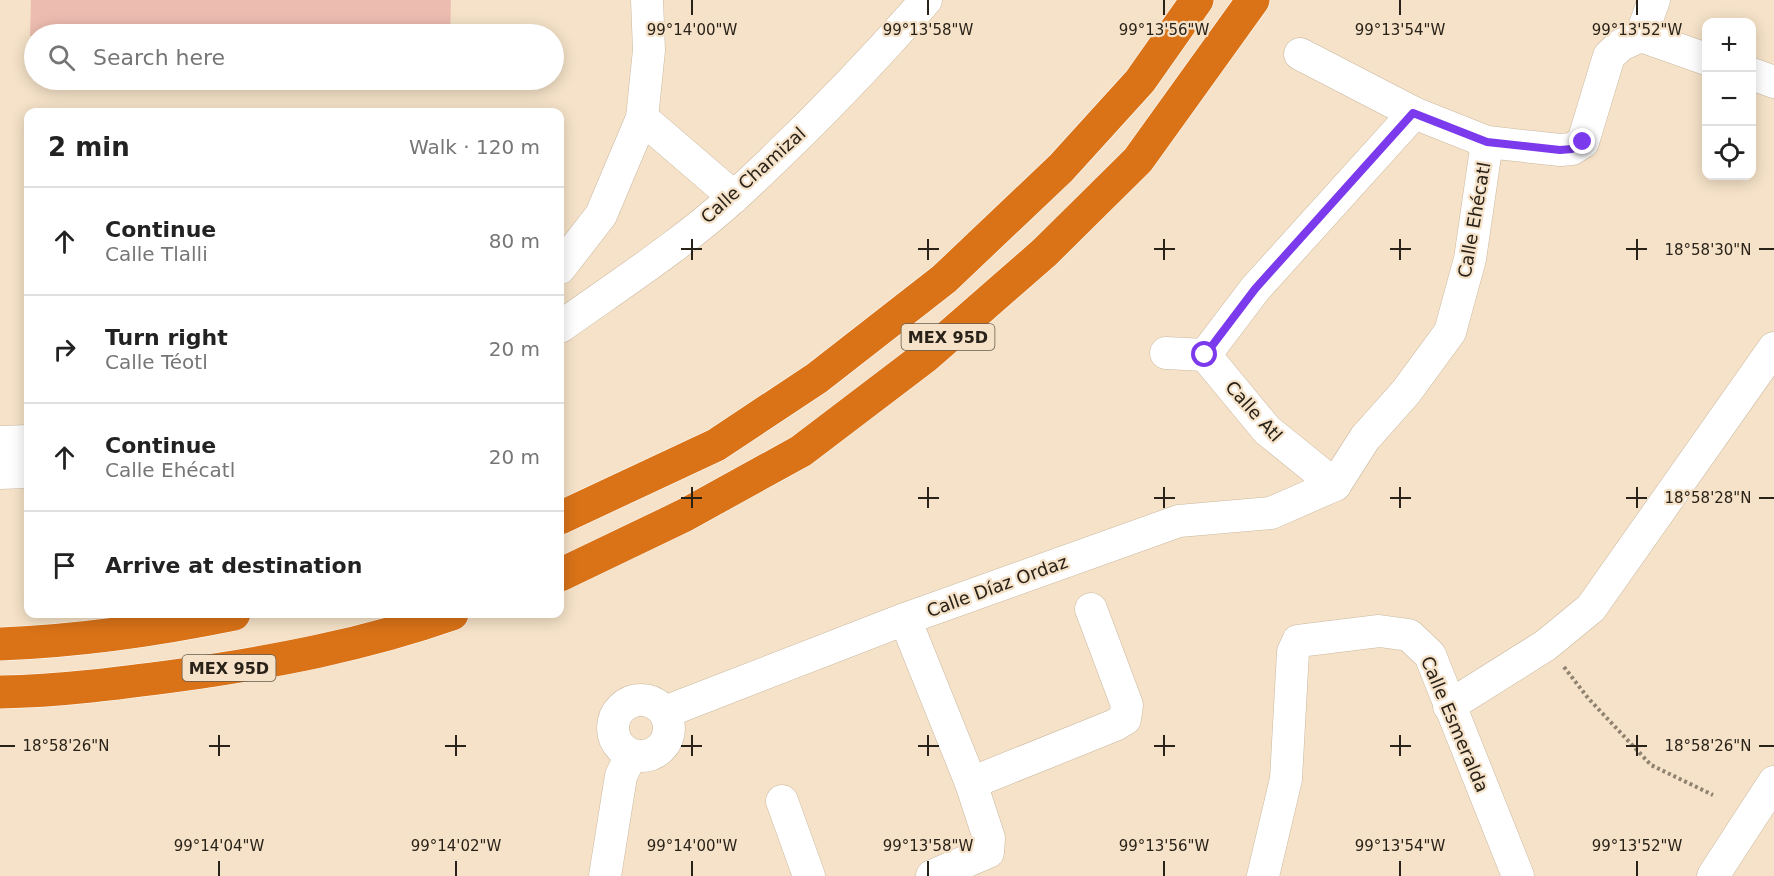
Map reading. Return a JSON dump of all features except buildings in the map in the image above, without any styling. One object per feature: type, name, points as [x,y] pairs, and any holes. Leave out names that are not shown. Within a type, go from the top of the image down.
[{"type":"highway","name":"MEX 95D","points":[[564,516],[716,445],[817,378],[944,279],[1061,168],[1140,81],[1197,0]]},
{"type":"highway","name":"MEX 95D","points":[[564,573],[685,515],[801,451],[926,356],[1045,252],[1138,160],[1253,0]]},
{"type":"highway","points":[[0,644],[70,641],[132,633],[213,618]]},
{"type":"highway","name":"MEX 95D","points":[[0,692],[87,688],[240,666],[338,648],[439,618]]},
{"type":"street","points":[[564,263],[601,215],[642,118],[649,50],[647,0]]},
{"type":"street","name":"Calle Chamizal","points":[[564,324],[652,262],[734,197],[865,70],[926,0]]},
{"type":"street","points":[[1654,0],[1641,36],[1702,57]]},
{"type":"street","name":"Calle Ehécatl","points":[[1335,485],[1365,438],[1406,392],[1450,332],[1470,259],[1487,142],[1572,149],[1583,142],[1609,56],[1621,45],[1641,36]]},
{"type":"street","points":[[1300,54],[1413,113],[1487,142]]},
{"type":"street","points":[[1756,75],[1774,82]]},
{"type":"street","points":[[1166,353],[1205,355],[1255,289],[1413,113]]},
{"type":"street","points":[[642,118],[734,197]]},
{"type":"street","points":[[1449,706],[1546,645],[1591,608],[1774,348]]},
{"type":"street","name":"Calle Atl","points":[[1205,355],[1267,430],[1335,485]]},
{"type":"street","points":[[0,442],[24,441]]},
{"type":"street","points":[[0,472],[24,472]]},
{"type":"street","name":"Calle Díaz Ordaz","points":[[665,712],[904,619],[1179,521],[1271,513],[1335,485]]},
{"type":"street","points":[[971,783],[1125,719],[1127,705],[1091,609]]},
{"type":"street","points":[[904,619],[971,783],[989,838],[988,852],[932,876]]},
{"type":"street","name":"Calle Esmeralda","points":[[1263,876],[1286,779],[1293,652],[1298,641],[1380,632],[1409,635],[1430,655],[1518,876]]},
{"type":"street","points":[[633,700],[651,701],[665,712],[670,729],[663,746],[649,756],[631,755],[616,744],[612,727],[618,710],[633,700]]},
{"type":"street","points":[[605,876],[621,776],[631,755]]},
{"type":"street","points":[[1713,876],[1774,782]]},
{"type":"street","points":[[782,801],[809,876]]},
{"type":"path","points":[[1546,645],[1588,698],[1651,765],[1713,795]]},
{"type":"shaded area","points":[[31,0],[451,0],[450,24],[30,24]]},
{"type":"route","points":[[1205,355],[1255,289],[1413,113],[1487,142],[1560,150],[1572,149],[1583,142]]}]
